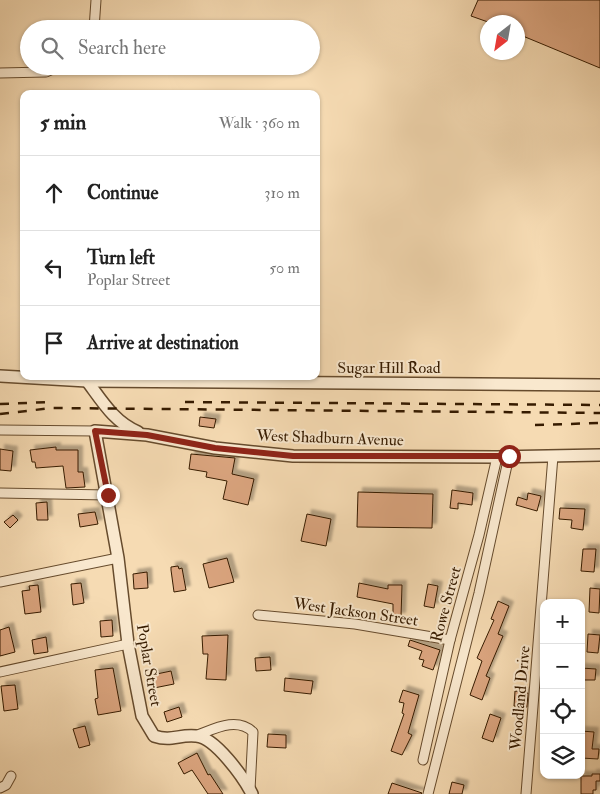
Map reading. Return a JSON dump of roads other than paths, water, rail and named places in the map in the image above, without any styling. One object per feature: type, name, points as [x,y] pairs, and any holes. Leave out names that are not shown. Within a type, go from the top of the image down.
[{"type":"street","points":[[95,20],[96,0]]},
{"type":"street","points":[[0,73],[20,73]]},
{"type":"street","name":"Sugar Hill Road","points":[[0,376],[20,377]]},
{"type":"street","name":"Sugar Hill Road","points":[[70,380],[600,385]]},
{"type":"street","points":[[87,381],[118,420],[125,426],[147,435]]},
{"type":"street","name":"West Shadburn Avenue","points":[[0,430],[95,431],[147,435],[215,448],[293,456],[600,455]]},
{"type":"street","name":"Poplar Street","points":[[95,431],[108,495],[118,558],[128,644],[142,716],[154,736],[167,740],[198,735],[233,724],[246,726],[253,732],[251,792]]},
{"type":"street","points":[[428,794],[479,593],[503,456]]},
{"type":"street","name":"Rowe Street","points":[[423,760],[450,640],[503,456]]},
{"type":"street","name":"Woodland Drive","points":[[526,794],[553,456]]},
{"type":"street","points":[[0,493],[108,495]]},
{"type":"street","points":[[0,582],[118,558]]},
{"type":"street","name":"West Jackson Street","points":[[258,614],[355,624],[450,640]]},
{"type":"street","points":[[0,672],[128,644]]},
{"type":"street","points":[[198,735],[210,742],[232,763],[251,792]]},
{"type":"street","points":[[0,788],[6,784],[11,776]]},
{"type":"railway","points":[[0,404],[52,402]]},
{"type":"railway","points":[[185,402],[600,405]]},
{"type":"railway","points":[[0,414],[52,408],[600,413]]},
{"type":"railway","points":[[535,425],[600,423]]}]
